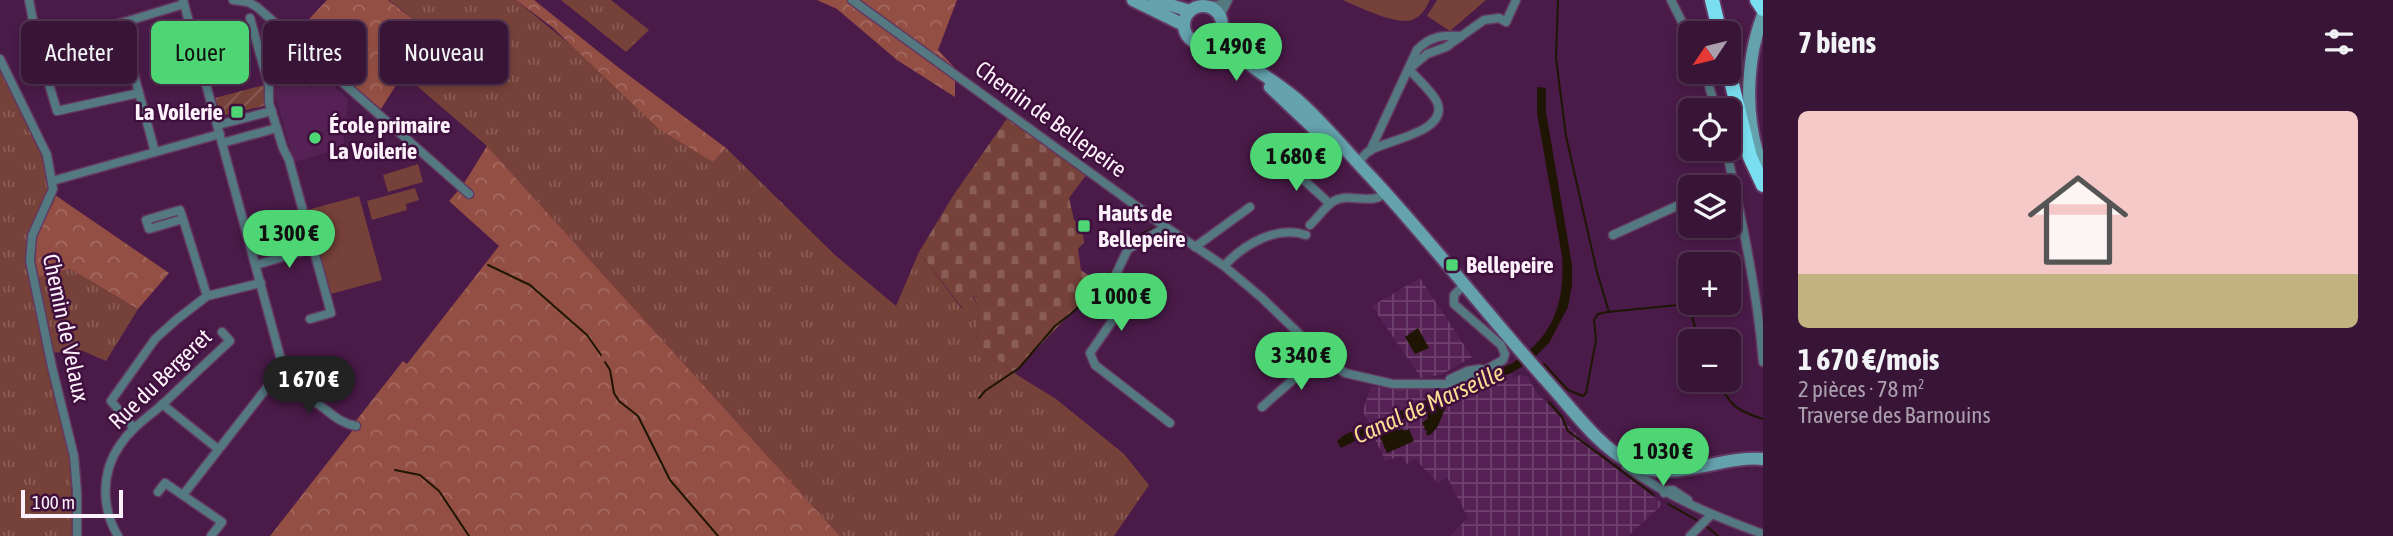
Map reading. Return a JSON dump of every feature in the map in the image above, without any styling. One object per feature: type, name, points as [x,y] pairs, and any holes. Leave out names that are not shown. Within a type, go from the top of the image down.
[{"type":"highway","points":[[1712,0],[1717,21]]},
{"type":"highway","points":[[1757,0],[1763,9]]},
{"type":"highway","points":[[1732,84],[1750,157],[1763,185]]},
{"type":"main road","points":[[1133,0],[1184,25]]},
{"type":"main road","points":[[1154,0],[1190,11]]},
{"type":"main road","points":[[1462,287],[1322,123],[1289,91],[1231,48],[1221,29],[1220,16],[1206,6],[1190,11],[1184,25],[1188,37],[1206,44],[1237,63],[1281,96],[1319,132],[1602,442],[1625,460],[1652,471],[1662,472],[1740,459],[1763,459]]},
{"type":"main road","points":[[1763,15],[1756,38],[1750,91],[1754,139],[1763,169]]},
{"type":"main road","points":[[1206,44],[1216,38],[1221,29]]},
{"type":"main road","points":[[1756,38],[1754,92],[1763,145]]},
{"type":"main road","points":[[1740,459],[1763,451]]},
{"type":"street","points":[[29,0],[38,47],[57,111],[139,93]]},
{"type":"street","points":[[233,0],[248,1],[257,7],[469,194]]},
{"type":"street","name":"Chemin de Bellepeire","points":[[852,0],[1224,266],[1262,298],[1321,355],[1345,373],[1394,384],[1439,384],[1451,383],[1503,360],[1505,351],[1501,345],[1456,307],[1453,299],[1462,287]]},
{"type":"street","points":[[1206,6],[1219,5],[1227,0]]},
{"type":"street","points":[[1220,16],[1227,0]]},
{"type":"street","points":[[1409,69],[1427,54],[1442,50],[1484,20],[1499,18],[1506,22],[1516,0]]},
{"type":"street","points":[[1671,0],[1682,21]]},
{"type":"street","points":[[126,21],[183,2],[283,367],[183,495]]},
{"type":"street","points":[[250,18],[269,86],[268,98],[291,168],[331,313],[310,319]]},
{"type":"street","points":[[1370,151],[1417,50],[1438,36],[1461,36]]},
{"type":"street","points":[[0,59],[47,155],[52,181],[220,134],[272,111]]},
{"type":"street","points":[[1357,163],[1370,151],[1435,122],[1437,104],[1409,69]]},
{"type":"street","points":[[137,84],[155,152]]},
{"type":"street","points":[[220,134],[277,128]]},
{"type":"street","points":[[1282,160],[1330,204]]},
{"type":"street","name":"Chemin de Velaux","points":[[52,181],[50,199],[32,236],[30,261],[74,456],[77,536]]},
{"type":"street","points":[[1310,225],[1330,204],[1341,198],[1369,200],[1379,197]]},
{"type":"street","points":[[1613,235],[1678,205]]},
{"type":"street","points":[[1195,247],[1250,207]]},
{"type":"street","points":[[1741,218],[1751,264],[1763,362]]},
{"type":"street","points":[[183,219],[207,296]]},
{"type":"street","points":[[1166,227],[1128,249],[1114,278],[1119,302],[1117,314],[1093,346],[1090,356],[1095,365],[1170,424]]},
{"type":"street","points":[[1224,266],[1233,257],[1268,236],[1281,232],[1306,235]]},
{"type":"street","points":[[256,265],[313,248]]},
{"type":"street","points":[[134,428],[111,401],[155,339],[207,296],[261,283]]},
{"type":"street","name":"Rue du Bergeret","points":[[118,536],[110,522],[105,494],[108,467],[119,445],[134,428],[230,341],[222,332]]},
{"type":"street","points":[[1262,407],[1321,355]]},
{"type":"street","points":[[275,377],[299,395],[315,401],[341,421],[356,426]]},
{"type":"street","points":[[162,404],[218,449]]},
{"type":"street","points":[[1602,442],[1619,460],[1664,493],[1673,489],[1711,515],[1763,534]]},
{"type":"street","points":[[158,492],[165,483],[222,522],[211,536]]},
{"type":"street","points":[[1690,536],[1711,515]]},
{"type":"shaded area","name":"École primaire La Voilerie","points":[[286,84],[304,84],[309,88],[317,84],[332,84],[348,99],[343,148],[294,162],[273,88]]},
{"type":"shaded area","points":[[1420,278],[1472,357],[1441,375],[1421,378],[1372,306]]},
{"type":"shaded area","points":[[1511,373],[1513,378],[1520,375],[1528,377],[1536,392],[1591,449],[1663,504],[1628,536],[1450,536],[1468,518],[1447,477],[1438,483],[1415,459],[1407,464],[1401,456],[1385,461],[1363,411],[1371,386],[1402,389],[1447,388],[1451,397]]},
{"type":"green space","points":[[327,0],[388,0],[415,21],[380,21],[380,84],[397,84],[381,109],[352,84],[366,84],[366,21],[307,21]]},
{"type":"green space","points":[[389,0],[516,0],[713,162],[726,148],[835,255],[896,306],[919,252],[962,309],[973,296],[979,309],[977,343],[1014,373],[1056,399],[1124,454],[1149,485],[1114,536],[840,536],[487,146],[415,84],[508,84],[508,21],[416,21]]},
{"type":"green space","points":[[516,0],[534,0],[726,148],[713,162],[659,129],[552,27]]},
{"type":"green space","points":[[561,0],[611,0],[649,30],[626,52]]},
{"type":"green space","points":[[817,0],[957,0],[938,50],[955,68],[955,97],[897,60],[837,9]]},
{"type":"green space","points":[[1343,0],[1430,0],[1418,17],[1405,21],[1377,15]]},
{"type":"green space","points":[[1437,0],[1486,0],[1450,31],[1427,16]]},
{"type":"green space","points":[[0,70],[43,159],[47,186],[56,200],[34,237],[37,278],[70,269],[138,309],[106,361],[83,351],[46,353],[71,464],[72,536],[0,536]]},
{"type":"green space","points":[[264,85],[264,106],[221,116],[215,98]]},
{"type":"green space","points":[[1008,117],[1087,174],[1069,198],[1074,220],[1082,226],[1084,242],[1078,249],[1081,270],[1099,283],[1014,373],[977,343],[979,309],[974,296],[963,309],[919,252],[953,196]]},
{"type":"green space","points":[[487,146],[840,536],[270,536],[403,361],[407,364],[499,246],[449,201],[463,185]]},
{"type":"green space","points":[[418,164],[423,182],[388,192],[383,175]]},
{"type":"green space","points":[[415,188],[419,200],[406,204],[407,210],[372,220],[367,201]]},
{"type":"green space","points":[[55,195],[169,273],[138,309],[70,269],[37,278],[34,254],[36,237]]},
{"type":"green space","points":[[359,196],[382,280],[331,294],[307,210]]},
{"type":"water","name":"Canal de Marseille","points":[[1537,87],[1546,88],[1546,112],[1572,265],[1568,307],[1549,343],[1530,362],[1511,373],[1451,398],[1432,434],[1427,436],[1428,431],[1422,423],[1428,418],[1425,410],[1396,422],[1394,427],[1404,431],[1409,429],[1414,441],[1387,453],[1377,430],[1341,448],[1337,441],[1344,435],[1511,364],[1537,343],[1546,331],[1558,304],[1562,256],[1537,113]]},
{"type":"water","points":[[1418,328],[1429,348],[1415,354],[1405,337]]},
{"type":"waterway","points":[[1558,0],[1556,58],[1566,136],[1597,272],[1609,312]]},
{"type":"waterway","points":[[1129,244],[1137,236],[1154,228]]},
{"type":"waterway","points":[[979,398],[1019,368],[1055,326],[1101,290],[1123,251]]},
{"type":"waterway","points":[[488,265],[530,285],[587,335],[601,355]]},
{"type":"waterway","points":[[1544,364],[1568,390],[1583,396],[1586,393],[1596,340],[1594,320],[1598,314],[1678,305],[1691,313],[1696,329]]},
{"type":"waterway","points":[[605,362],[610,370],[614,393],[619,401],[638,416],[670,480],[718,536]]},
{"type":"waterway","points":[[1724,392],[1735,406],[1763,419]]},
{"type":"waterway","points":[[1549,402],[1562,417],[1568,431],[1654,495]]},
{"type":"waterway","points":[[395,470],[420,475],[439,491],[469,536]]},
{"type":"waterway","points":[[1668,504],[1700,522]]},
{"type":"waterway","points":[[1706,526],[1718,536]]},
{"type":"place","name":"La Voilerie","points":[[237,112]]},
{"type":"place","name":"École primaire La Voilerie","points":[[315,138]]},
{"type":"place","name":"Hauts de Bellepeire","points":[[1084,226]]},
{"type":"place","name":"Bellepeire","points":[[1452,265]]}]
